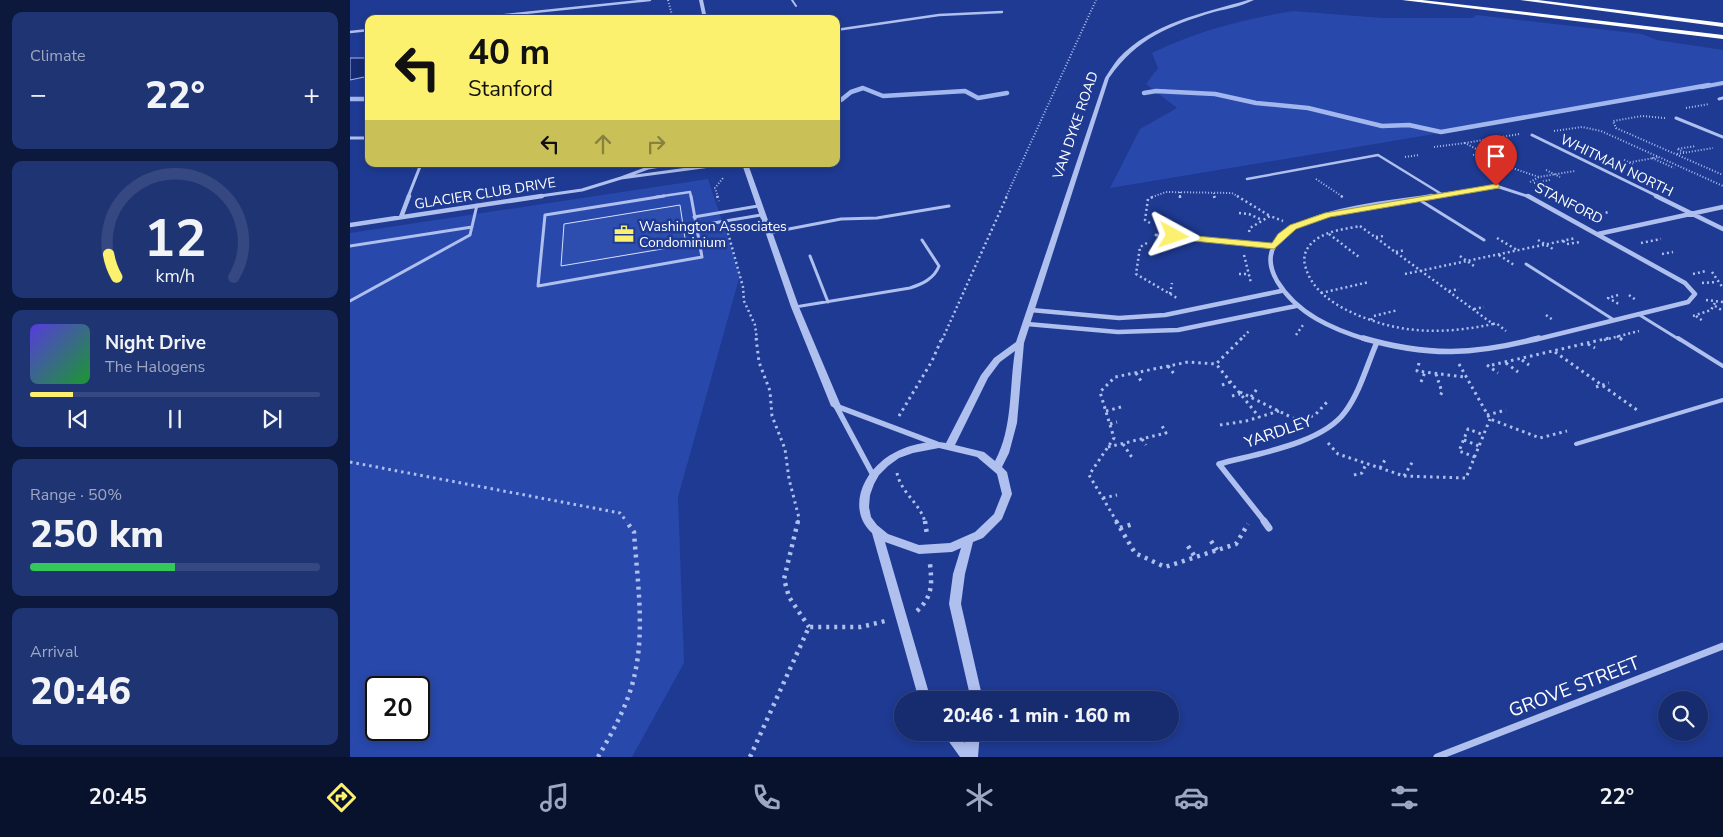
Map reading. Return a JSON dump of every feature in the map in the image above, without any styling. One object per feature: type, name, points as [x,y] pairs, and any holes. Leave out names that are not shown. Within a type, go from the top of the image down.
[{"type":"highway","points":[[1405,0],[1723,37]]},
{"type":"highway","points":[[1522,0],[1723,25]]},
{"type":"street","points":[[506,15],[650,0]]},
{"type":"street","points":[[701,0],[705,15]]},
{"type":"street","name":"VAN DYKE ROAD","points":[[997,466],[1006,452],[1010,434],[1016,365],[1020,343],[1106,78],[1113,66],[1132,47],[1151,35],[1178,24],[1252,0]]},
{"type":"street","points":[[840,29],[908,18],[969,11],[1002,12]]},
{"type":"street","points":[[350,32],[365,30]]},
{"type":"street","points":[[1676,118],[1723,137]]},
{"type":"street","name":"WHITMAN NORTH","points":[[1532,136],[1723,229]]},
{"type":"street","points":[[350,138],[365,138]]},
{"type":"street","points":[[401,217],[420,167]]},
{"type":"street","name":"GLACIER CLUB DRIVE","points":[[350,225],[582,190],[654,167]]},
{"type":"street","name":"GLACIER CLUB DRIVE","points":[[621,178],[648,176],[703,167]]},
{"type":"street","points":[[746,167],[768,233],[836,406],[873,475]]},
{"type":"street","name":"STANFORD","points":[[1274,246],[1287,232],[1306,221],[1328,215],[1486,187],[1508,188],[1526,195],[1598,234],[1723,207]]},
{"type":"street","points":[[1274,246],[1271,265],[1281,291],[1296,306],[1330,325],[1377,342],[1417,350],[1470,352],[1527,341],[1688,302],[1695,294],[1685,283],[1598,234]]},
{"type":"street","points":[[1031,310],[1119,318],[1165,316],[1281,291]]},
{"type":"street","points":[[1026,324],[1118,332],[1178,330],[1296,306]]},
{"type":"street","name":"YARDLEY","points":[[1269,528],[1218,464],[1296,443],[1323,430],[1345,414],[1377,342]]},
{"type":"street","points":[[945,446],[984,377],[997,360],[1020,343]]},
{"type":"street","points":[[836,406],[945,446]]},
{"type":"street","points":[[877,534],[896,544],[918,550],[944,549],[968,542],[988,530],[1002,515],[1008,498],[1006,481],[997,466],[982,454],[962,447],[945,446],[916,448],[895,456],[873,475],[866,485],[862,502],[866,519],[877,534],[922,691]]},
{"type":"street","points":[[968,542],[958,574],[955,604],[975,691]]},
{"type":"street","name":"GROVE STREET","points":[[1437,757],[1723,646]]},
{"type":"street","points":[[956,741],[970,757]]},
{"type":"street","points":[[970,757],[972,741]]},
{"type":"lane","points":[[792,0],[796,6]]},
{"type":"lane","points":[[1247,178],[1378,155],[1443,194]]},
{"type":"lane","points":[[690,192],[694,217],[702,257],[538,286],[546,215],[690,192]]},
{"type":"lane","points":[[1418,199],[1484,240]]},
{"type":"lane","points":[[350,301],[470,235],[477,206]]},
{"type":"lane","points":[[694,217],[758,206]]},
{"type":"lane","points":[[768,233],[841,219],[877,218],[949,206]]},
{"type":"lane","points":[[696,226],[762,215]]},
{"type":"lane","points":[[350,246],[472,227]]},
{"type":"lane","points":[[1156,235],[1274,246]]},
{"type":"lane","points":[[796,307],[910,288],[922,284],[938,272],[939,266],[922,240]]},
{"type":"lane","points":[[810,256],[828,302]]},
{"type":"lane","points":[[1526,264],[1614,320]]},
{"type":"lane","points":[[1638,314],[1723,366]]},
{"type":"lane","points":[[1576,444],[1723,400]]},
{"type":"path","points":[[668,0],[672,15]]},
{"type":"path","points":[[892,427],[932,361],[1096,0]]},
{"type":"path","points":[[1682,108],[1715,103]]},
{"type":"path","points":[[1672,121],[1642,116],[1613,121],[1616,128],[1723,175]]},
{"type":"path","points":[[1633,117],[1639,120]]},
{"type":"path","points":[[1552,131],[1582,126],[1602,131],[1723,186]]},
{"type":"path","points":[[1560,130],[1566,133]]},
{"type":"path","points":[[1434,147],[1519,134],[1526,137]]},
{"type":"path","points":[[1632,134],[1637,134]]},
{"type":"path","points":[[1612,138],[1617,138]]},
{"type":"path","points":[[1487,139],[1492,142]]},
{"type":"path","points":[[1647,141],[1652,140]]},
{"type":"path","points":[[1465,143],[1503,164],[1539,177]]},
{"type":"path","points":[[1626,145],[1632,144]]},
{"type":"path","points":[[1685,153],[1677,149],[1696,146]]},
{"type":"path","points":[[1701,146],[1710,150]]},
{"type":"path","points":[[1676,154],[1715,147]]},
{"type":"path","points":[[1473,154],[1491,154],[1508,163],[1503,164]]},
{"type":"path","points":[[1620,164],[1659,156]]},
{"type":"path","points":[[1494,159],[1499,158]]},
{"type":"path","points":[[1652,158],[1674,168]]},
{"type":"path","points":[[1624,160],[1634,165]]},
{"type":"path","points":[[710,167],[712,172],[724,176],[715,188],[722,212]]},
{"type":"path","points":[[1546,170],[1560,177]]},
{"type":"path","points":[[1554,174],[1558,170]]},
{"type":"path","points":[[1530,182],[1539,177],[1581,170]]},
{"type":"path","points":[[1684,171],[1690,170]]},
{"type":"path","points":[[1311,175],[1350,202]]},
{"type":"path","points":[[1701,179],[1707,178]]},
{"type":"path","points":[[1534,184],[1550,180]]},
{"type":"path","points":[[1315,184],[1322,183]]},
{"type":"path","points":[[1545,189],[1557,190]]},
{"type":"path","points":[[1151,225],[1145,220],[1148,199],[1166,192],[1232,192],[1270,216],[1286,222]]},
{"type":"path","points":[[1180,192],[1180,198]]},
{"type":"path","points":[[1214,193],[1215,200]]},
{"type":"path","points":[[1569,208],[1577,212]]},
{"type":"path","points":[[1591,220],[1585,217],[1609,212]]},
{"type":"path","points":[[1239,213],[1249,214],[1262,220]]},
{"type":"path","points":[[1247,238],[1250,228],[1270,216]]},
{"type":"path","points":[[725,222],[743,287],[744,301],[755,325],[759,362],[770,391],[772,416],[785,449],[789,479],[799,518],[784,579],[789,597],[809,627]]},
{"type":"path","points":[[1493,324],[1360,226],[1329,234],[1312,242],[1303,256],[1304,269],[1308,280],[1320,293],[1341,307],[1371,320],[1396,327],[1440,332],[1466,330],[1493,324],[1496,323],[1512,336]]},
{"type":"path","points":[[1405,274],[1583,237],[1575,232]]},
{"type":"path","points":[[1329,234],[1359,257]]},
{"type":"path","points":[[1490,234],[1525,255]]},
{"type":"path","points":[[1375,237],[1384,236]]},
{"type":"path","points":[[1643,248],[1636,244],[1661,239]]},
{"type":"path","points":[[1156,240],[1140,247],[1136,274],[1182,301]]},
{"type":"path","points":[[1538,240],[1553,249]]},
{"type":"path","points":[[1563,241],[1568,244],[1579,241],[1586,245]]},
{"type":"path","points":[[1395,252],[1405,250]]},
{"type":"path","points":[[1244,252],[1248,274],[1253,286]]},
{"type":"path","points":[[1656,255],[1664,260]]},
{"type":"path","points":[[1460,256],[1474,266]]},
{"type":"path","points":[[1705,283],[1690,274],[1706,270]]},
{"type":"path","points":[[1712,272],[1723,288]]},
{"type":"path","points":[[1239,274],[1248,274]]},
{"type":"path","points":[[1320,293],[1369,282]]},
{"type":"path","points":[[1696,283],[1718,282]]},
{"type":"path","points":[[1170,294],[1172,283]]},
{"type":"path","points":[[1449,291],[1459,289]]},
{"type":"path","points":[[1618,295],[1608,298],[1619,304]]},
{"type":"path","points":[[1629,295],[1636,300]]},
{"type":"path","points":[[1613,305],[1644,298]]},
{"type":"path","points":[[1706,300],[1723,302]]},
{"type":"path","points":[[1714,306],[1723,311]]},
{"type":"path","points":[[1474,310],[1484,307]]},
{"type":"path","points":[[1371,320],[1374,316],[1398,310]]},
{"type":"path","points":[[1546,315],[1553,320]]},
{"type":"path","points":[[1695,316],[1703,321]]},
{"type":"path","points":[[1296,335],[1304,325]]},
{"type":"path","points":[[1216,364],[1251,328]]},
{"type":"path","points":[[1617,336],[1624,341]]},
{"type":"path","points":[[1588,343],[1595,348]]},
{"type":"path","points":[[1555,351],[1640,412]]},
{"type":"path","points":[[1419,359],[1417,371],[1464,377]]},
{"type":"path","points":[[1522,360],[1528,365]]},
{"type":"path","points":[[1458,361],[1464,377],[1490,419],[1540,438],[1567,431]]},
{"type":"path","points":[[1250,522],[1236,544],[1165,567],[1135,554],[1089,475],[1114,438],[1100,392],[1116,377],[1188,362],[1216,364],[1260,418]]},
{"type":"path","points":[[1506,363],[1518,372]]},
{"type":"path","points":[[1487,365],[1498,373]]},
{"type":"path","points":[[1168,366],[1174,374]]},
{"type":"path","points":[[1421,382],[1425,372]]},
{"type":"path","points":[[1136,373],[1141,381]]},
{"type":"path","points":[[1436,374],[1442,392],[1440,396]]},
{"type":"path","points":[[1222,385],[1232,382]]},
{"type":"path","points":[[1596,387],[1609,384]]},
{"type":"path","points":[[1251,397],[1257,389]]},
{"type":"path","points":[[1232,396],[1240,392]]},
{"type":"path","points":[[1240,392],[1299,421],[1305,421],[1320,412],[1327,402]]},
{"type":"path","points":[[1106,411],[1121,407]]},
{"type":"path","points":[[1487,415],[1506,410]]},
{"type":"path","points":[[1220,425],[1260,418],[1280,411]]},
{"type":"path","points":[[1325,440],[1338,454],[1404,476],[1466,478],[1490,419]]},
{"type":"path","points":[[1110,424],[1117,422]]},
{"type":"path","points":[[1108,447],[1166,433],[1161,424]]},
{"type":"path","points":[[1475,457],[1459,451],[1468,429],[1484,435]]},
{"type":"path","points":[[1142,439],[1146,445]]},
{"type":"path","points":[[1464,440],[1479,446]]},
{"type":"path","points":[[1123,444],[1133,459]]},
{"type":"path","points":[[809,627],[861,627],[902,619],[928,602],[932,591],[924,516],[910,500],[898,480],[895,456]]},
{"type":"path","points":[[1380,468],[1385,460]]},
{"type":"path","points":[[1404,476],[1413,461]]},
{"type":"path","points":[[350,462],[620,513],[634,532],[640,634],[635,674],[618,720],[598,757]]},
{"type":"path","points":[[1354,475],[1362,473],[1366,464]]},
{"type":"path","points":[[1103,498],[1117,495]]},
{"type":"path","points":[[1120,528],[1133,524]]},
{"type":"path","points":[[1211,541],[1217,550]]},
{"type":"path","points":[[1188,546],[1194,557]]},
{"type":"path","points":[[750,757],[809,627]]},
{"type":"shaded area","points":[[1293,11],[1382,18],[1473,18],[1476,15],[1642,34],[1657,40],[1723,50],[1723,86],[1110,188],[1140,129],[1177,108],[1146,84],[1158,68],[1152,53],[1203,32],[1256,18]]},
{"type":"shaded area","points":[[350,58],[365,58],[365,77],[350,80]]},
{"type":"shaded area","points":[[708,179],[740,275],[678,497],[684,663],[632,757],[350,757],[350,233]]},
{"type":"building","name":"Washington Associates Condominium","points":[[680,205],[686,245],[561,266],[564,224]]},
{"type":"waterway","points":[[1702,87],[1723,83]]},
{"type":"waterway","points":[[1144,93],[1156,91],[1215,94],[1256,103],[1308,108],[1382,126],[1409,125],[1441,132],[1709,85]]},
{"type":"waterway","points":[[840,100],[851,92],[863,88],[883,96],[965,91],[978,98],[1007,93]]},
{"type":"waterway","points":[[350,99],[365,99]]},
{"type":"place","name":"Washington Associates Condominium","points":[[624,234]]},
{"type":"route","points":[[1174,236],[1274,246],[1281,236],[1293,227],[1328,215],[1496,186]]}]
